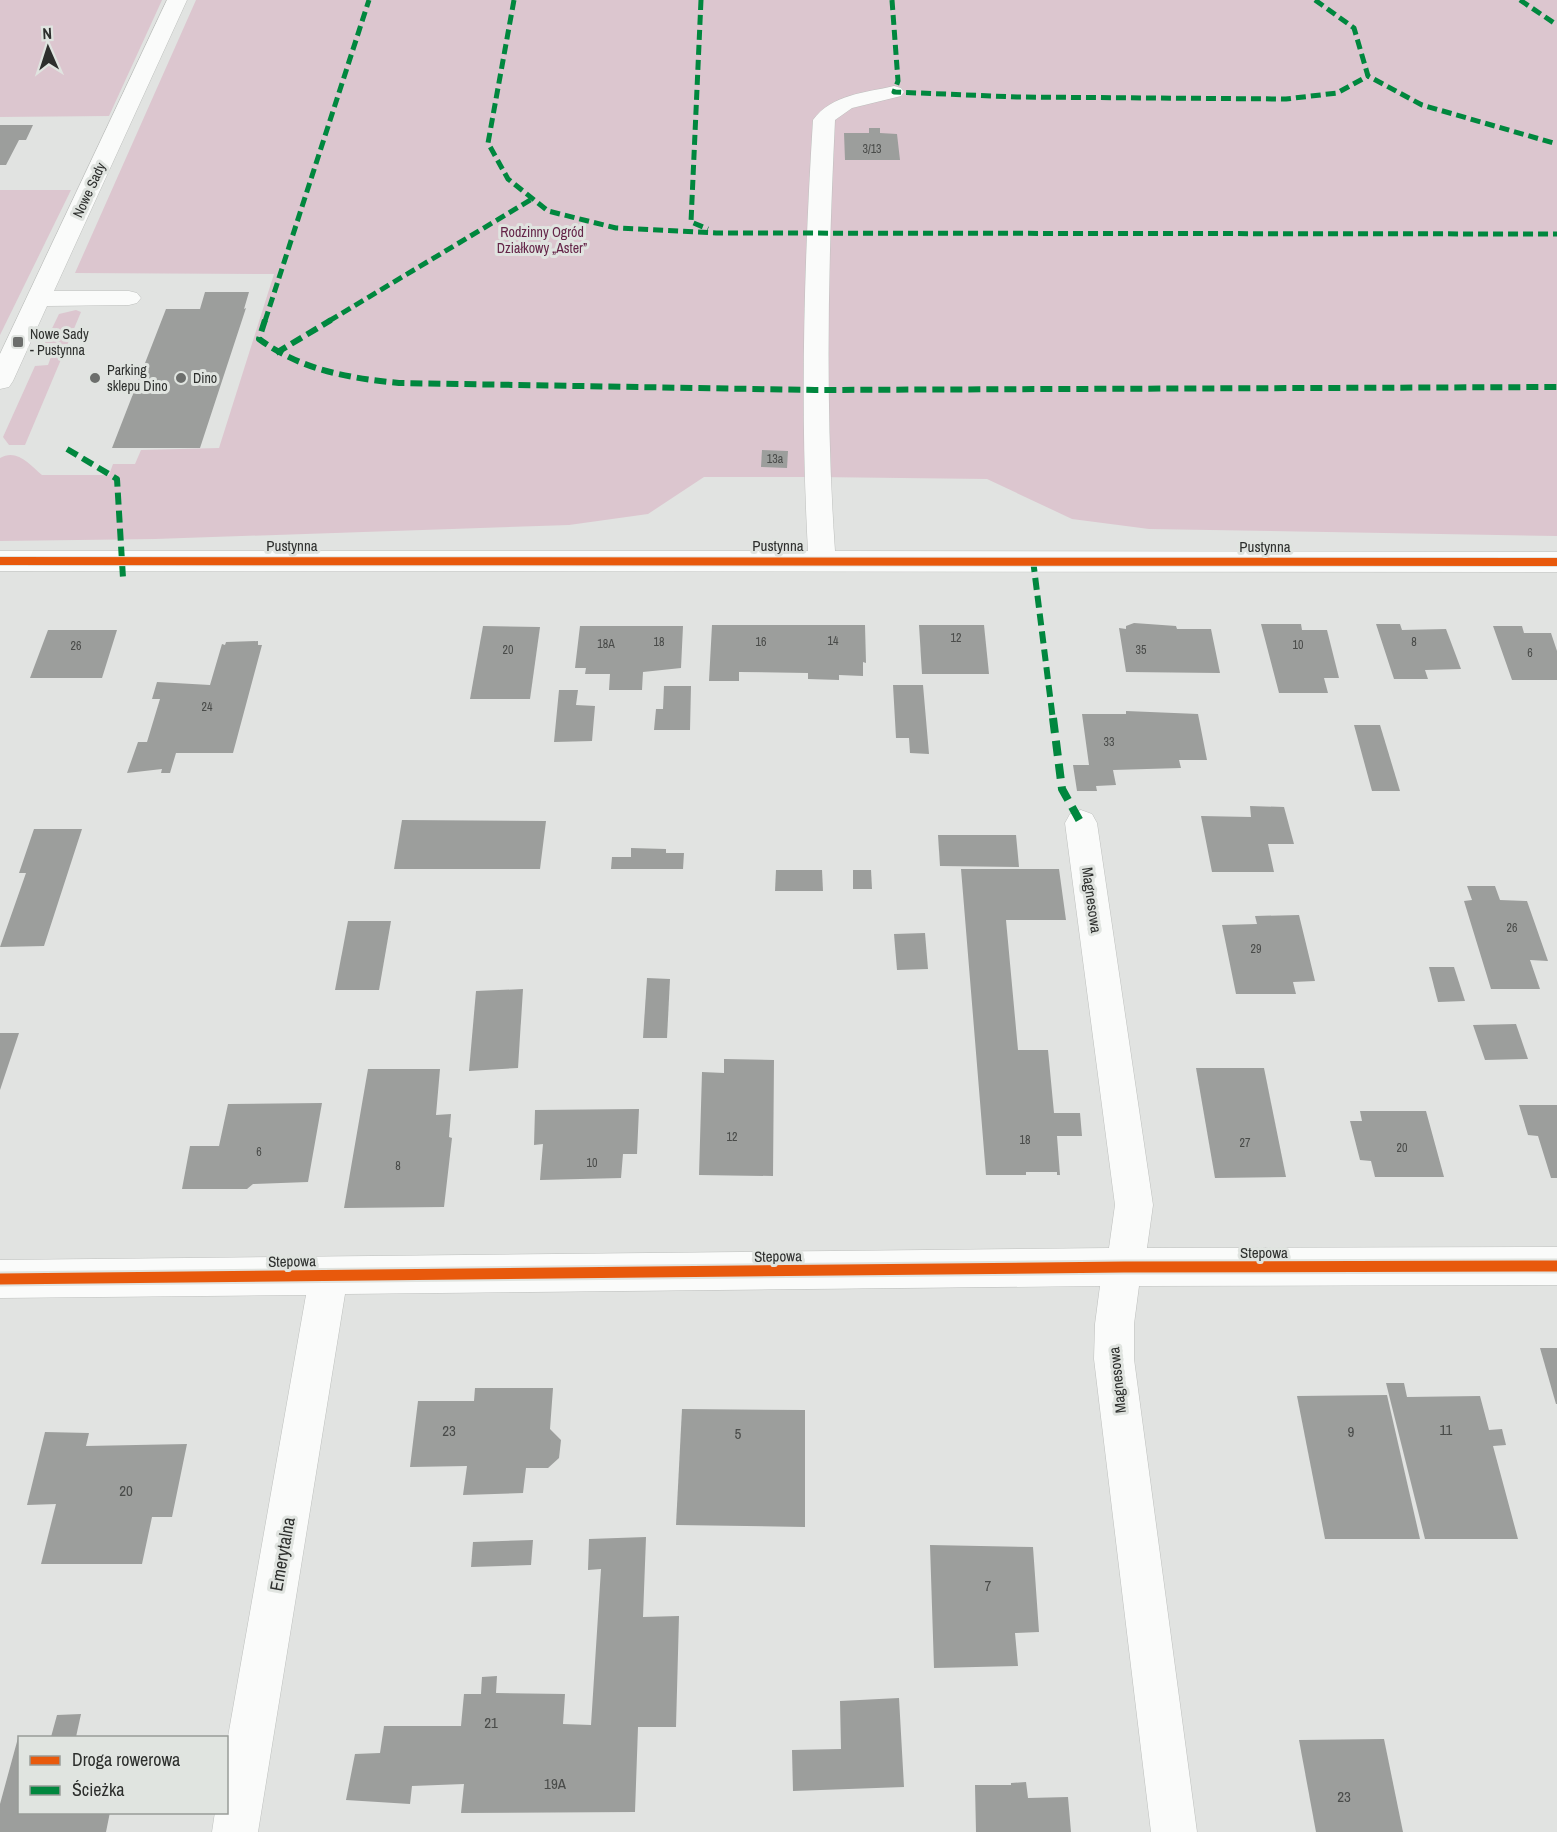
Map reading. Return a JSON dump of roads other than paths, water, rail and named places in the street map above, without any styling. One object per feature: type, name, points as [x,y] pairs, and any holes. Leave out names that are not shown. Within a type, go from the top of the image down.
[{"type":"street","name":"Nowe Sady","points":[[0,381],[177,0]]},
{"type":"street","points":[[822,560],[816,477],[815,390],[818,233],[824,120],[828,113],[840,106],[894,92]]},
{"type":"street","points":[[38,300],[129,298]]},
{"type":"street","name":"Pustynna","points":[[0,561],[1557,562]]},
{"type":"street","name":"Magnesowa","points":[[1081,823],[1134,1205],[1133,1233],[1124,1267],[1113,1341],[1114,1359],[1174,1832]]},
{"type":"street","name":"Stepowa","points":[[0,1279],[1124,1267],[1557,1266]]},
{"type":"street","name":"Emerytalna","points":[[235,1832],[329,1275]]},
{"type":"place","name":"Nowe Sady - Pustynna","points":[[18,342]]},
{"type":"place","name":"Parking sklepu Dino","points":[[95,378]]},
{"type":"place","name":"Dino","points":[[181,378]]},
{"type":"park label","name":"Rodzinny Ogród Działkowy „Aster”","points":[[542,240]]}]
